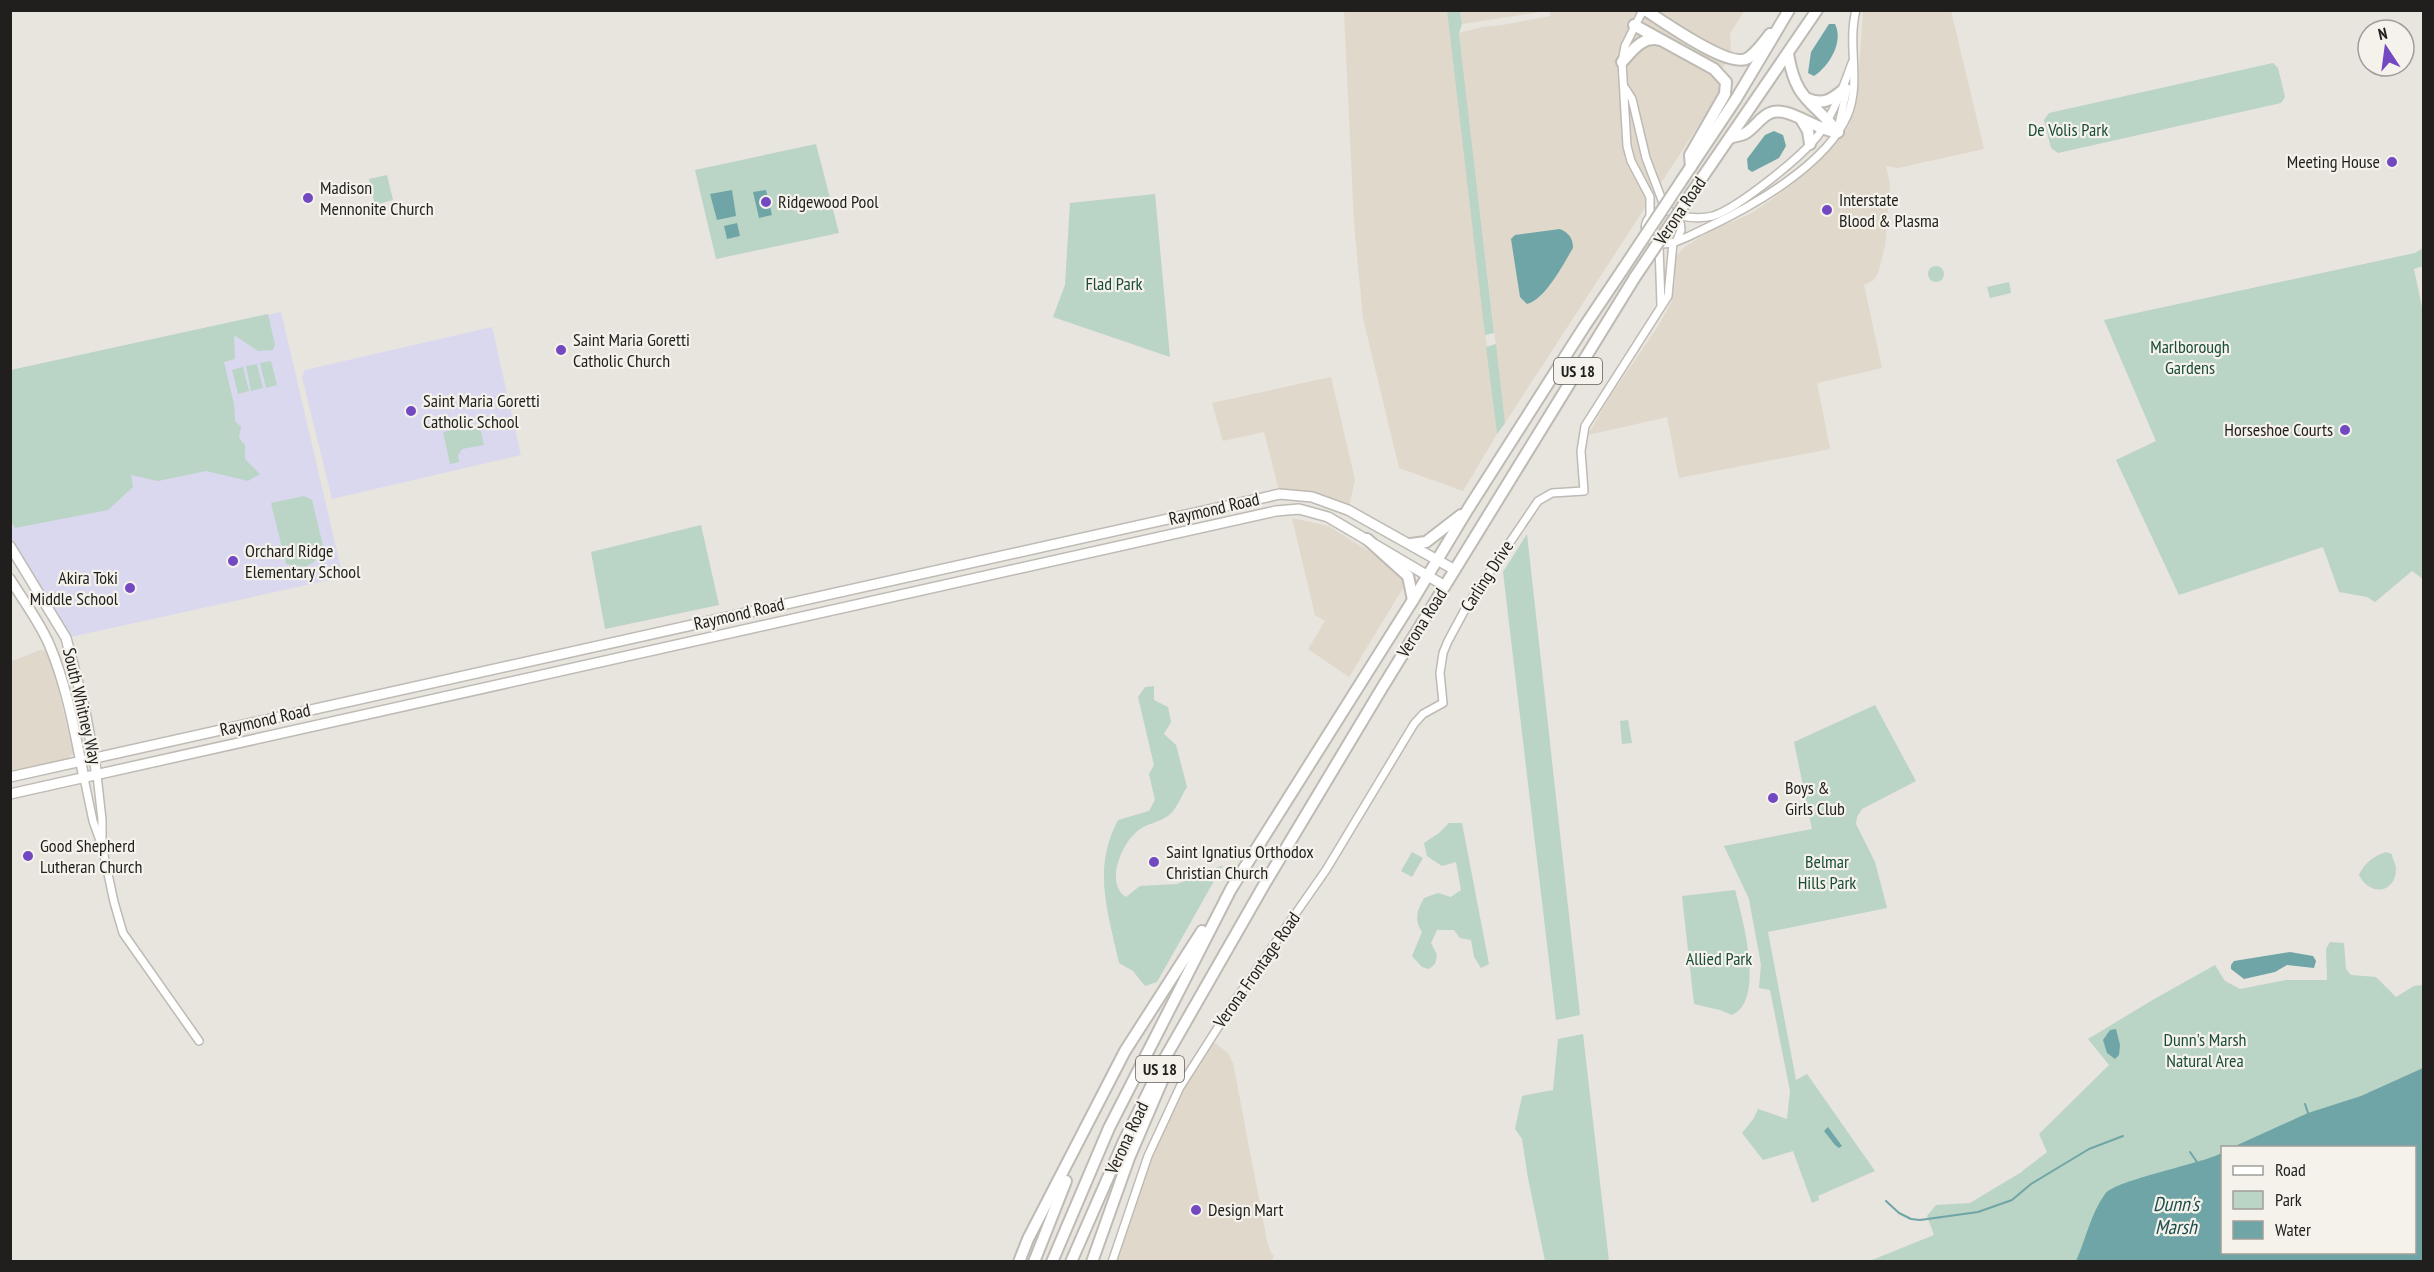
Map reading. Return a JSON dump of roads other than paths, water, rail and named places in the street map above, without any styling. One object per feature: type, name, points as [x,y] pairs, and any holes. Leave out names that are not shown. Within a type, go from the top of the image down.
[{"type":"highway","points":[[1644,10],[1697,43],[1733,60],[1749,58],[1788,13]]},
{"type":"highway","name":"Verona Road","points":[[1071,1262],[1124,1141],[1165,1058],[1264,885],[1635,277],[1817,10]]},
{"type":"highway","name":"Verona Road","points":[[1052,1262],[1109,1128],[1231,889],[1426,580],[1468,509],[1691,167],[1788,13]]},
{"type":"highway","points":[[1634,25],[1714,69],[1722,75],[1727,85],[1723,98],[1690,155],[1691,167]]},
{"type":"highway","points":[[1622,62],[1640,43],[1648,39],[1656,38],[1667,43]]},
{"type":"highway","points":[[1788,54],[1791,74],[1802,96],[1824,124]]},
{"type":"highway","points":[[1802,96],[1819,103],[1826,102],[1845,84]]},
{"type":"highway","points":[[1730,138],[1746,133],[1771,112],[1781,110],[1800,119],[1824,124],[1838,132]]},
{"type":"highway","points":[[1800,119],[1808,131],[1810,144]]},
{"type":"highway","points":[[1411,544],[1426,542],[1468,509]]},
{"type":"highway","points":[[1367,539],[1408,576],[1413,600]]},
{"type":"highway","points":[[1019,1262],[1028,1239],[1131,1042],[1159,995],[1231,889]]},
{"type":"highway","points":[[1092,1262],[1137,1140],[1193,1011]]},
{"type":"highway","points":[[1034,1262],[1085,1130]]},
{"type":"main road","name":"Raymond Road","points":[[10,777],[1280,494],[1323,499],[1348,510],[1455,570]]},
{"type":"main road","name":"Raymond Road","points":[[10,794],[1276,511],[1299,510],[1320,514],[1367,539],[1426,580],[1445,585]]},
{"type":"main road","name":"South Whitney Way","points":[[10,546],[66,638],[73,659],[97,776]]},
{"type":"main road","name":"South Whitney Way","points":[[10,579],[48,641],[66,696],[84,778]]},
{"type":"street","points":[[1644,10],[1624,46],[1622,62],[1625,88],[1623,98],[1627,146],[1631,161],[1650,197],[1650,216],[1646,233],[1653,242],[1659,245],[1690,236],[1756,202],[1810,162],[1838,132],[1847,116],[1852,100],[1853,23],[1856,10]]},
{"type":"street","points":[[1650,216],[1655,212],[1666,210],[1676,215],[1695,219],[1714,215],[1730,208],[1781,170],[1810,144],[1824,124],[1845,84],[1852,63]]},
{"type":"street","points":[[1838,132],[1839,117],[1846,96],[1845,84]]},
{"type":"street","points":[[1625,88],[1632,99],[1646,158],[1666,210]]},
{"type":"street","points":[[1661,308],[1668,296],[1675,241],[1681,230],[1676,215]]},
{"type":"street","points":[[1659,245],[1661,308]]},
{"type":"street","name":"Carling Drive","points":[[1443,703],[1440,673],[1448,641],[1468,604],[1538,501],[1547,495],[1584,491],[1581,452],[1585,426],[1661,308]]},
{"type":"street","name":"Verona Frontage Road","points":[[1112,1262],[1148,1156],[1180,1087],[1236,999],[1326,870],[1414,724],[1423,714],[1443,703]]},
{"type":"street","name":"South Whitney Way","points":[[97,776],[102,819],[102,846]]},
{"type":"street","name":"South Whitney Way","points":[[84,778],[123,933],[199,1041]]},
{"type":"water","points":[[1829,24],[1835,24],[1837,31],[1838,38],[1834,53],[1820,72],[1814,76],[1808,73],[1811,52]]},
{"type":"water","points":[[1774,131],[1783,135],[1786,146],[1779,158],[1752,172],[1748,169],[1747,159],[1765,135]]},
{"type":"water","points":[[732,190],[736,216],[717,220],[710,194]]},
{"type":"water","points":[[766,190],[772,215],[759,218],[753,192]]},
{"type":"water","points":[[737,223],[740,236],[727,239],[724,226]]},
{"type":"water","points":[[1560,229],[1570,236],[1573,248],[1541,296],[1527,304],[1520,297],[1511,239],[1515,235]]},
{"type":"water","points":[[2290,952],[2313,956],[2316,961],[2314,968],[2287,965],[2275,972],[2244,979],[2231,969],[2234,961]]},
{"type":"water","points":[[2116,1029],[2120,1045],[2119,1055],[2115,1059],[2107,1053],[2103,1040],[2110,1030]]},
{"type":"water","name":"Dunn's Marsh","points":[[2423,1068],[2423,1261],[2076,1261],[2096,1210],[2105,1194],[2125,1183],[2221,1153],[2221,1254],[2416,1254],[2416,1146],[2235,1146],[2308,1113],[2361,1096]]},
{"type":"water","points":[[1828,1127],[1842,1146],[1839,1148],[1824,1131]]},
{"type":"waterway","points":[[2305,1104],[2308,1113]]},
{"type":"waterway","points":[[1886,1201],[1899,1213],[1911,1219],[1920,1220],[1978,1212],[2012,1200],[2031,1184],[2089,1149],[2123,1136]]},
{"type":"waterway","points":[[2190,1152],[2197,1162]]},
{"type":"place","name":"Meeting House","points":[[2392,162]]},
{"type":"place","name":"Madison Mennonite Church","points":[[308,198]]},
{"type":"place","name":"Ridgewood Pool","points":[[766,202]]},
{"type":"place","name":"Interstate Blood & Plasma","points":[[1827,210]]},
{"type":"place","name":"Saint Maria Goretti Catholic Church","points":[[561,350]]},
{"type":"place","name":"Saint Maria Goretti Catholic School","points":[[411,411]]},
{"type":"place","name":"Horseshoe Courts","points":[[2345,430]]},
{"type":"place","name":"Orchard Ridge Elementary School","points":[[233,561]]},
{"type":"place","name":"Akira Toki Middle School","points":[[130,588]]},
{"type":"place","name":"Boys & Girls Club","points":[[1773,798]]},
{"type":"place","name":"Good Shepherd Lutheran Church","points":[[28,856]]},
{"type":"place","name":"Saint Ignatius Orthodox Christian Church","points":[[1154,862]]},
{"type":"place","name":"Design Mart","points":[[1196,1210]]},
{"type":"park label","name":"De Volis Park","points":[[2068,130]]},
{"type":"park label","name":"Flad Park","points":[[1114,284]]},
{"type":"park label","name":"Marlborough Gardens","points":[[2190,357]]},
{"type":"park label","name":"Belmar Hills Park","points":[[1827,872]]},
{"type":"park label","name":"Allied Park","points":[[1719,959]]},
{"type":"park label","name":"Dunn's Marsh Natural Area","points":[[2205,1050]]}]
